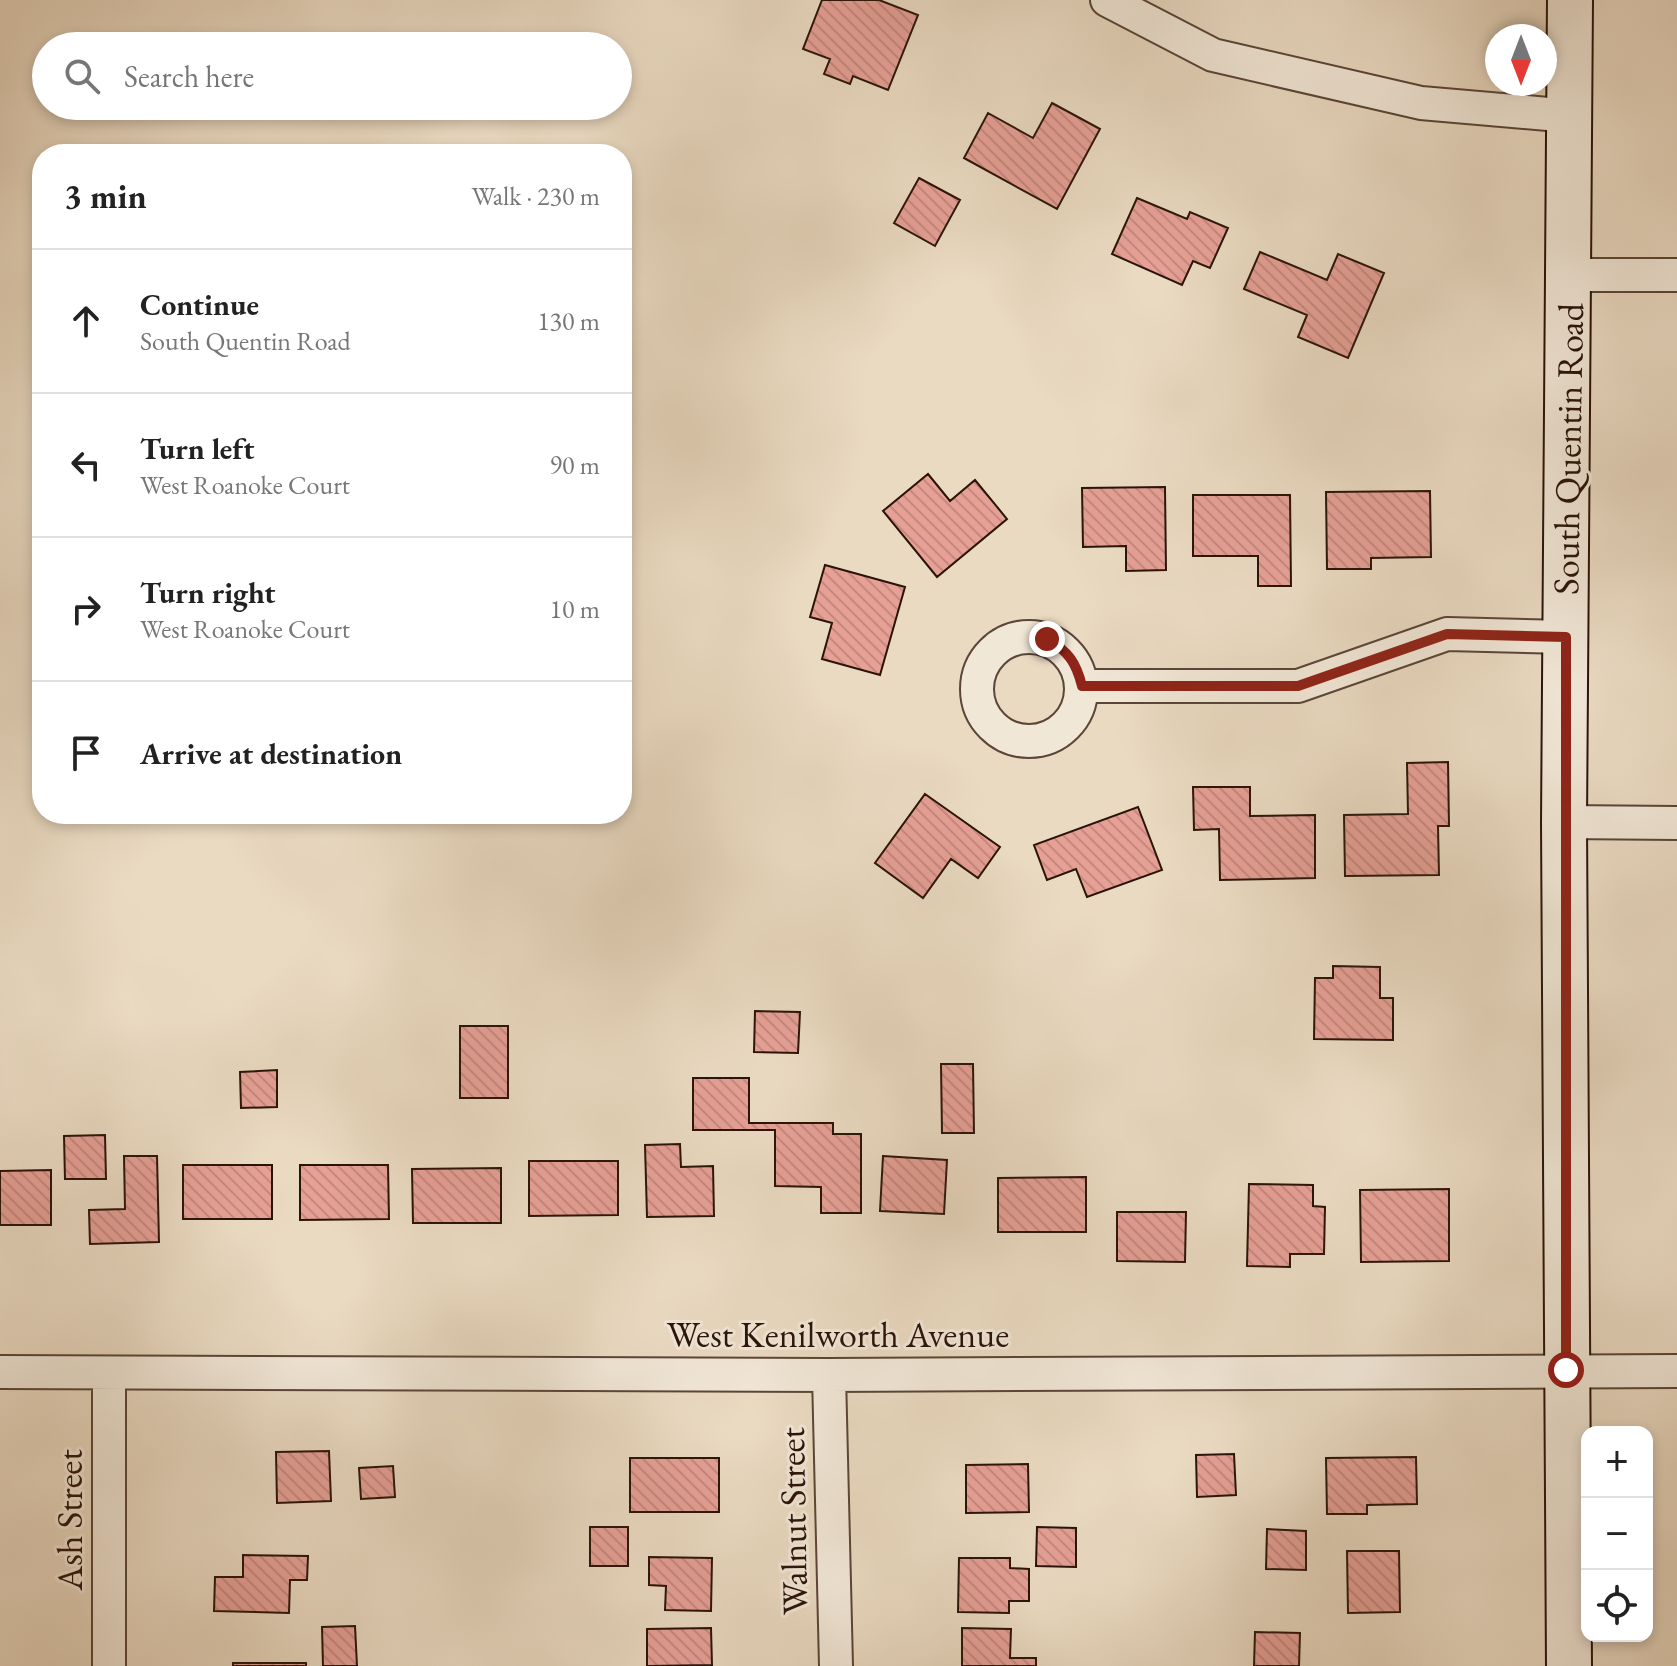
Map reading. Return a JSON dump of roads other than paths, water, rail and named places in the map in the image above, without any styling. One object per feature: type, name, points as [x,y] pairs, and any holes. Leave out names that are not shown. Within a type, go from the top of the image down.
[{"type":"main road","name":"South Quentin Road","points":[[1569,1666],[1564,822],[1571,275],[1570,0]]},
{"type":"street","points":[[1107,0],[1213,55],[1421,103],[1571,116]]},
{"type":"street","points":[[1571,275],[1677,275]]},
{"type":"street","points":[[1082,686],[1298,686],[1447,634],[1566,637]]},
{"type":"street","points":[[1564,822],[1677,823]]},
{"type":"street","name":"West Kenilworth Avenue","points":[[0,1372],[829,1375],[1677,1371]]},
{"type":"street","name":"Ash Street","points":[[109,1373],[109,1666]]},
{"type":"street","name":"Walnut Street","points":[[829,1375],[836,1666]]}]
